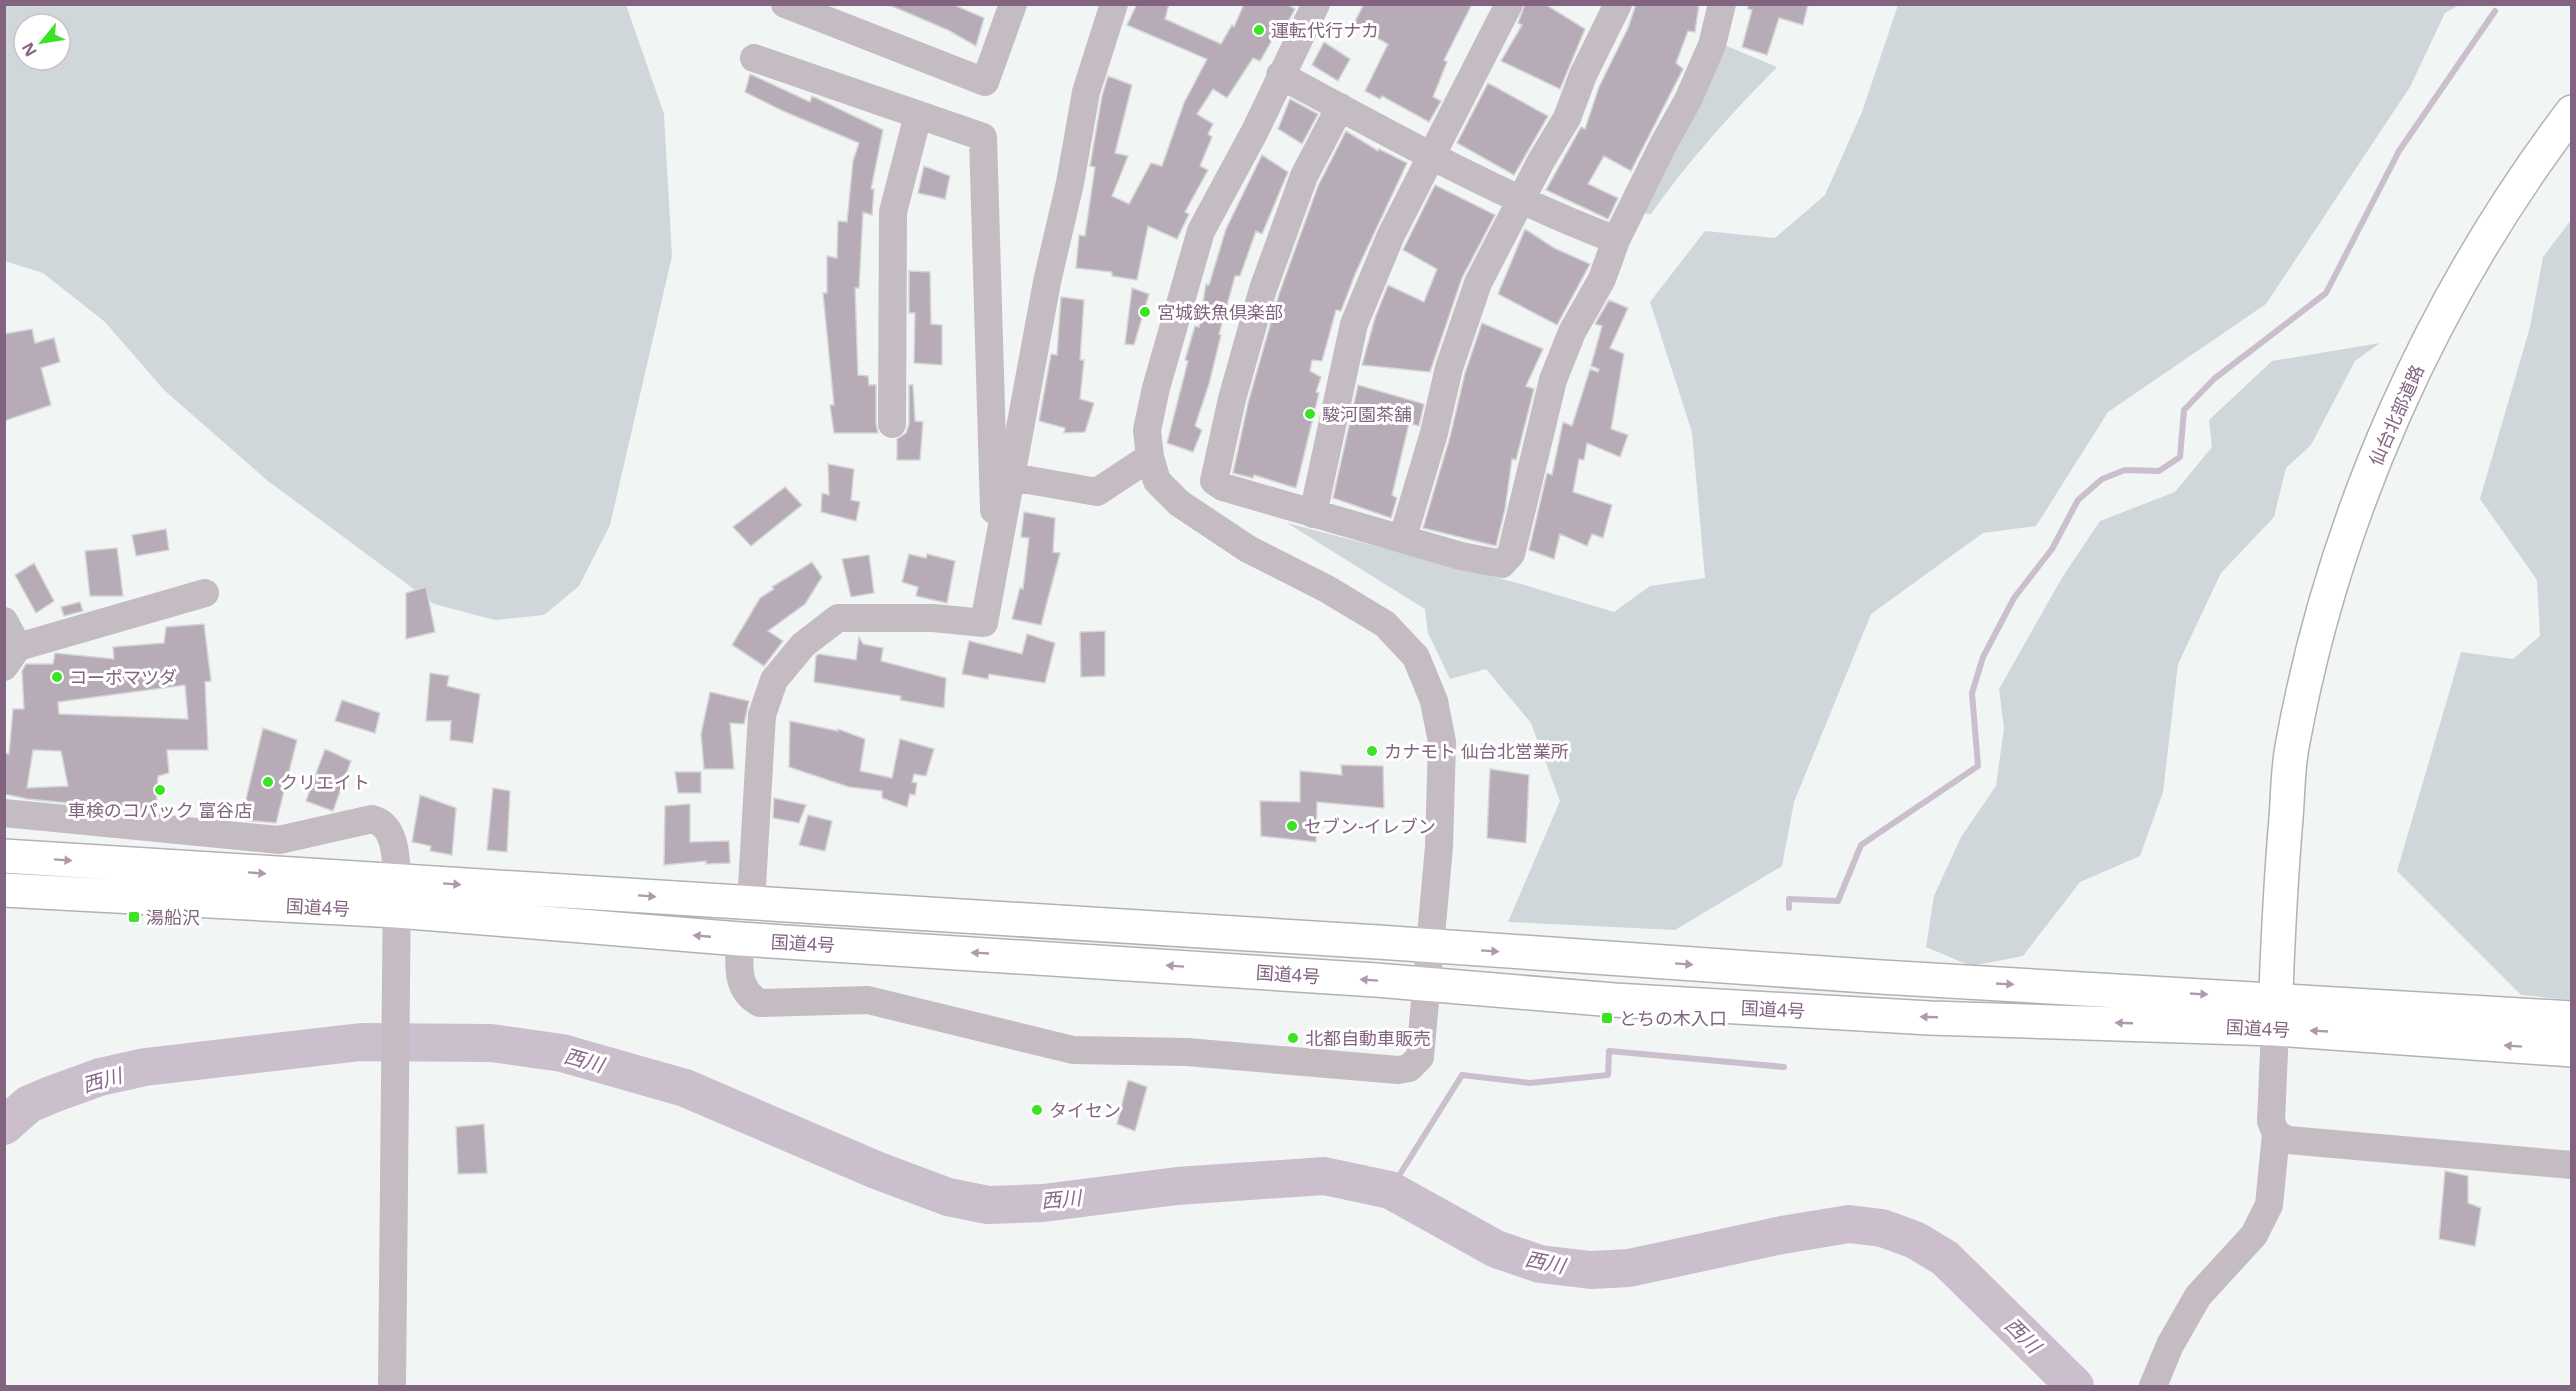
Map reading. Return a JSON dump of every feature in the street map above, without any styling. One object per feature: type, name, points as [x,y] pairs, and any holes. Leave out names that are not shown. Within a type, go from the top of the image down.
[{"type":"highway","name":"仙台北部道路","points":[[2275,1014],[2276,953],[2292,749],[2320,627],[2343,546],[2369,475],[2410,380],[2479,248],[2541,152],[2571,112]]},
{"type":"highway","name":"国道4号","points":[[5,856],[397,896],[740,939],[1073,959],[1626,1001],[1930,1018],[2275,1014],[2571,1018]]},
{"type":"highway","name":"国道4号","points":[[4,890],[751,903],[1893,978],[2275,1014],[2571,1050]]},
{"type":"street","points":[[785,4],[985,82],[1013,4]]},
{"type":"street","points":[[751,903],[762,715],[774,680],[803,645],[838,618],[933,618],[984,623],[1047,282],[1070,183],[1086,92],[1114,4]]},
{"type":"street","points":[[740,939],[740,980],[748,997],[760,1003],[868,1000],[1073,1050],[1187,1052],[1398,1070],[1409,1068],[1420,1057],[1443,789],[1442,742],[1434,701],[1416,657],[1386,624],[1327,589],[1248,549],[1179,503],[1157,481],[1150,457],[1147,430],[1156,388],[1201,231],[1255,131],[1316,4]]},
{"type":"street","points":[[1313,514],[1354,324],[1391,235],[1412,196],[1430,153],[1509,4]]},
{"type":"street","points":[[1403,537],[1463,321],[1478,283],[1521,199],[1567,118],[1583,75],[1618,4]]},
{"type":"street","points":[[1340,107],[1304,176],[1263,289],[1232,399],[1214,481],[1234,491],[1313,514],[1403,537],[1461,556],[1502,564],[1510,554],[1553,380],[1572,332],[1602,279],[1616,240],[1688,100],[1712,45],[1722,4]]},
{"type":"street","points":[[754,58],[983,137],[995,563]]},
{"type":"street","points":[[1280,75],[1563,220],[1616,240]]},
{"type":"street","points":[[892,424],[893,212],[918,115]]},
{"type":"street","points":[[1012,477],[1097,492],[1150,457]]},
{"type":"street","points":[[4,621],[11,657],[205,593]]},
{"type":"street","points":[[5,856],[5,814],[279,840],[372,819],[384,825],[396,853],[397,896],[392,1386]]},
{"type":"street","points":[[2153,1386],[2170,1345],[2198,1296],[2254,1235],[2269,1205],[2276,1134],[2271,1121],[2275,1014]]},
{"type":"street","points":[[2276,1134],[2288,1140],[2571,1165]]},
{"type":"shaded area","points":[[4,5],[626,5],[664,114],[672,256],[610,525],[579,586],[544,615],[495,620],[434,604],[268,481],[164,390],[105,322],[43,273],[5,261]]},
{"type":"shaded area","points":[[1898,5],[2459,5],[2445,13],[2410,87],[2266,304],[2108,412],[2036,526],[1983,533],[1871,614],[1794,802],[1782,866],[1675,930],[1508,922],[1560,801],[1531,723],[1486,669],[1450,679],[1428,633],[1425,609],[1287,523],[1521,584],[1614,612],[1650,586],[1705,578],[1692,432],[1650,302],[1705,231],[1775,238],[1825,195],[1862,112]]},
{"type":"shaded area","points":[[1722,44],[1777,67],[1711,138],[1651,214],[1642,213]]},
{"type":"shaded area","points":[[2571,220],[2571,1000],[2521,995],[2397,871],[2461,652],[2513,659],[2540,636],[2537,580],[2480,499],[2530,327],[2543,257]]},
{"type":"shaded area","points":[[2380,343],[2355,361],[2311,445],[2286,468],[2274,517],[2221,573],[2178,664],[2163,792],[2140,856],[2080,882],[2023,956],[1971,966],[1926,947],[1934,896],[1961,837],[1996,786],[2004,728],[1999,689],[2063,576],[2100,521],[2175,492],[2212,447],[2209,420],[2272,361]]},
{"type":"building","points":[[887,4],[952,4],[984,18],[976,46],[948,30]]},
{"type":"building","points":[[1137,4],[1169,4],[1165,19],[1221,44],[1232,25],[1234,27],[1244,4],[1286,4],[1295,9],[1283,31],[1279,28],[1260,61],[1253,58],[1227,98],[1213,89],[1197,114],[1213,124],[1208,134],[1212,137],[1200,166],[1208,170],[1185,212],[1189,214],[1177,239],[1148,226],[1137,280],[1112,276],[1112,272],[1076,268],[1079,235],[1085,236],[1095,167],[1090,166],[1102,96],[1108,76],[1132,85],[1115,153],[1128,156],[1112,196],[1129,204],[1151,163],[1162,166],[1184,103],[1207,59],[1127,25]]},
{"type":"building","points":[[1364,4],[1472,4],[1444,60],[1447,62],[1433,97],[1441,101],[1429,122],[1382,96],[1380,99],[1365,91],[1388,44],[1353,25]]},
{"type":"building","points":[[1525,4],[1545,4],[1585,29],[1560,89],[1501,61],[1522,25],[1518,23]]},
{"type":"building","points":[[1636,4],[1699,4],[1695,32],[1688,31],[1676,63],[1683,69],[1631,171],[1604,156],[1588,184],[1618,198],[1608,219],[1546,190],[1581,127],[1585,129],[1599,87],[1628,28]]},
{"type":"building","points":[[1748,4],[1808,4],[1803,25],[1779,18],[1767,55],[1742,47],[1752,10],[1748,9]]},
{"type":"building","points":[[1324,42],[1350,59],[1338,81],[1312,65]]},
{"type":"building","points":[[750,74],[810,102],[812,96],[883,130],[871,189],[874,189],[872,215],[863,212],[859,288],[855,288],[858,375],[868,376],[869,385],[876,385],[878,433],[834,433],[830,405],[834,405],[823,293],[827,293],[827,256],[837,258],[838,221],[847,222],[853,161],[859,143],[783,111],[745,92]]},
{"type":"building","points":[[1488,83],[1548,116],[1514,175],[1457,143]]},
{"type":"building","points":[[1290,99],[1318,114],[1302,144],[1278,129]]},
{"type":"building","points":[[1346,131],[1378,151],[1379,149],[1407,163],[1356,272],[1341,311],[1336,310],[1322,361],[1312,360],[1310,371],[1321,377],[1316,392],[1319,393],[1296,488],[1254,475],[1253,478],[1233,473],[1248,403],[1279,294],[1318,186]]},
{"type":"building","points":[[1262,155],[1288,172],[1262,234],[1256,231],[1240,276],[1235,276],[1219,334],[1221,335],[1209,384],[1195,426],[1202,430],[1193,452],[1167,443],[1188,361],[1185,360],[1195,326],[1199,327],[1206,284],[1209,285],[1226,229]]},
{"type":"building","points":[[924,166],[950,176],[945,199],[918,193]]},
{"type":"building","points":[[1435,185],[1495,215],[1462,278],[1430,372],[1362,365],[1375,318],[1388,285],[1424,302],[1437,269],[1403,250]]},
{"type":"building","points":[[1525,229],[1554,248],[1590,264],[1557,325],[1498,294]]},
{"type":"building","points":[[909,271],[930,272],[931,324],[942,325],[942,365],[914,363],[915,313],[909,313]]},
{"type":"building","points":[[1132,288],[1149,294],[1134,345],[1125,344]]},
{"type":"building","points":[[1061,297],[1084,300],[1080,360],[1084,360],[1080,399],[1094,403],[1085,432],[1064,433],[1065,428],[1039,421],[1051,354],[1057,355]]},
{"type":"building","points":[[1609,300],[1628,308],[1610,348],[1624,354],[1611,429],[1628,435],[1620,457],[1587,443],[1584,460],[1579,459],[1573,492],[1612,505],[1603,538],[1592,534],[1587,546],[1560,534],[1554,559],[1529,550],[1547,473],[1552,475],[1563,422],[1572,426],[1590,369],[1598,372],[1599,369],[1591,366],[1602,326],[1595,324]]},
{"type":"building","points":[[1482,323],[1543,349],[1526,386],[1534,389],[1516,460],[1512,459],[1505,509],[1496,546],[1423,528],[1450,437],[1465,373]]},
{"type":"building","points":[[32,329],[35,343],[54,338],[60,362],[41,368],[51,405],[4,421],[4,334]]},
{"type":"building","points":[[909,385],[913,385],[915,421],[923,422],[920,460],[897,460],[897,439],[906,433],[909,424]]},
{"type":"building","points":[[1358,385],[1424,404],[1419,426],[1409,423],[1392,495],[1397,498],[1391,518],[1333,498]]},
{"type":"building","points":[[828,464],[854,469],[851,500],[860,502],[856,521],[821,512],[822,493],[829,495]]},
{"type":"building","points":[[785,487],[802,505],[751,546],[733,527]]},
{"type":"building","points":[[1024,512],[1055,518],[1053,552],[1060,553],[1041,625],[1012,619],[1020,588],[1023,589],[1029,538],[1021,537]]},
{"type":"building","points":[[166,529],[169,550],[136,556],[132,535]]},
{"type":"building","points":[[117,548],[123,596],[90,596],[85,551]]},
{"type":"building","points":[[909,554],[926,558],[927,554],[955,561],[947,603],[916,596],[918,587],[902,582]]},
{"type":"building","points":[[869,555],[874,593],[851,597],[842,559]]},
{"type":"building","points":[[812,562],[822,577],[805,604],[768,631],[783,641],[764,666],[732,645],[760,598],[774,589],[772,587]]},
{"type":"building","points":[[34,563],[54,601],[36,613],[15,575]]},
{"type":"building","points":[[426,587],[435,632],[406,639],[406,593]]},
{"type":"building","points":[[80,602],[83,611],[64,616],[61,607]]},
{"type":"building","points":[[204,624],[211,681],[205,682],[208,750],[167,750],[169,773],[158,776],[156,809],[119,808],[119,804],[108,807],[28,799],[4,794],[4,753],[9,754],[13,709],[24,709],[22,671],[26,664],[53,664],[55,653],[114,659],[113,647],[164,643],[166,627]],"holes":[[[185,685],[188,719],[59,714],[58,702]],[[33,750],[61,751],[68,786],[27,788]]]},
{"type":"building","points":[[1105,631],[1105,676],[1081,677],[1080,632]]},
{"type":"building","points":[[1027,634],[1055,643],[1045,683],[989,674],[988,679],[962,674],[969,641],[1022,654]]},
{"type":"building","points":[[859,637],[863,644],[883,648],[881,661],[946,678],[944,708],[900,700],[901,696],[814,682],[816,656],[819,654],[856,660]]},
{"type":"building","points":[[430,673],[449,676],[447,686],[480,694],[473,743],[450,740],[451,721],[426,721]]},
{"type":"building","points":[[710,692],[749,701],[744,724],[730,723],[734,769],[704,769],[701,734]]},
{"type":"building","points":[[342,700],[380,713],[375,733],[335,721]]},
{"type":"building","points":[[790,721],[838,731],[838,729],[865,739],[860,771],[892,778],[900,739],[934,749],[926,776],[914,774],[912,782],[917,783],[915,795],[910,794],[907,807],[882,798],[882,791],[849,787],[789,767]]},
{"type":"building","name":"クリエイト","points":[[263,728],[297,740],[276,823],[241,820]]},
{"type":"building","points":[[325,749],[351,761],[333,811],[306,801]]},
{"type":"building","points":[[1341,765],[1383,766],[1384,808],[1317,802],[1316,842],[1261,836],[1260,801],[1300,802],[1300,771],[1342,775]]},
{"type":"building","points":[[1490,769],[1529,775],[1526,843],[1487,838]]},
{"type":"building","points":[[675,772],[701,772],[701,793],[678,793]]},
{"type":"building","points":[[493,788],[510,791],[507,852],[487,850]]},
{"type":"building","points":[[420,795],[456,808],[452,855],[430,851],[431,846],[412,842]]},
{"type":"building","points":[[774,798],[806,805],[799,823],[773,818]]},
{"type":"building","points":[[690,804],[690,842],[729,841],[730,863],[706,864],[706,861],[664,865],[665,806]]},
{"type":"building","points":[[808,815],[832,821],[825,851],[799,845]]},
{"type":"building","points":[[1128,1080],[1147,1087],[1135,1131],[1117,1124]]},
{"type":"building","points":[[484,1124],[487,1173],[458,1174],[456,1127]]},
{"type":"building","points":[[2445,1171],[2468,1176],[2468,1203],[2481,1208],[2475,1246],[2439,1239]]},
{"type":"waterway","points":[[1789,908],[1789,899],[1838,901],[1861,845],[1978,766],[1972,693],[1983,657],[2014,598],[2052,549],[2078,500],[2102,479],[2125,470],[2159,471],[2180,457],[2184,410],[2214,379],[2326,293],[2399,151],[2495,11]]},
{"type":"waterway","name":"西川","points":[[4,1126],[29,1104],[100,1077],[145,1067],[361,1042],[491,1043],[562,1053],[685,1088],[876,1170],[948,1197],[988,1205],[1043,1203],[1177,1186],[1324,1176],[1390,1190],[1496,1249],[1540,1264],[1591,1270],[1629,1268],[1782,1235],[1849,1224],[1882,1228],[1915,1240],[1945,1258],[2075,1386]]},
{"type":"waterway","points":[[1390,1190],[1462,1075],[1530,1083],[1608,1075],[1609,1051],[1784,1067]]},
{"type":"place","name":"運転代行ナカ","points":[[1259,30]]},
{"type":"place","name":"宮城鉄魚倶楽部","points":[[1145,312]]},
{"type":"place","name":"駿河園茶舗","points":[[1310,414]]},
{"type":"place","name":"コーポマツダ","points":[[57,677]]},
{"type":"place","name":"カナモト 仙台北営業所","points":[[1372,751]]},
{"type":"place","name":"クリエイト","points":[[268,782]]},
{"type":"place","name":"車検のコパック 富谷店","points":[[160,790]]},
{"type":"place","name":"セブン-イレブン","points":[[1292,826]]},
{"type":"place","name":"湯船沢","points":[[134,917]]},
{"type":"place","name":"とちの木入口","points":[[1607,1018]]},
{"type":"place","name":"北都自動車販売","points":[[1293,1038]]},
{"type":"place","name":"タイセン","points":[[1037,1110]]}]
